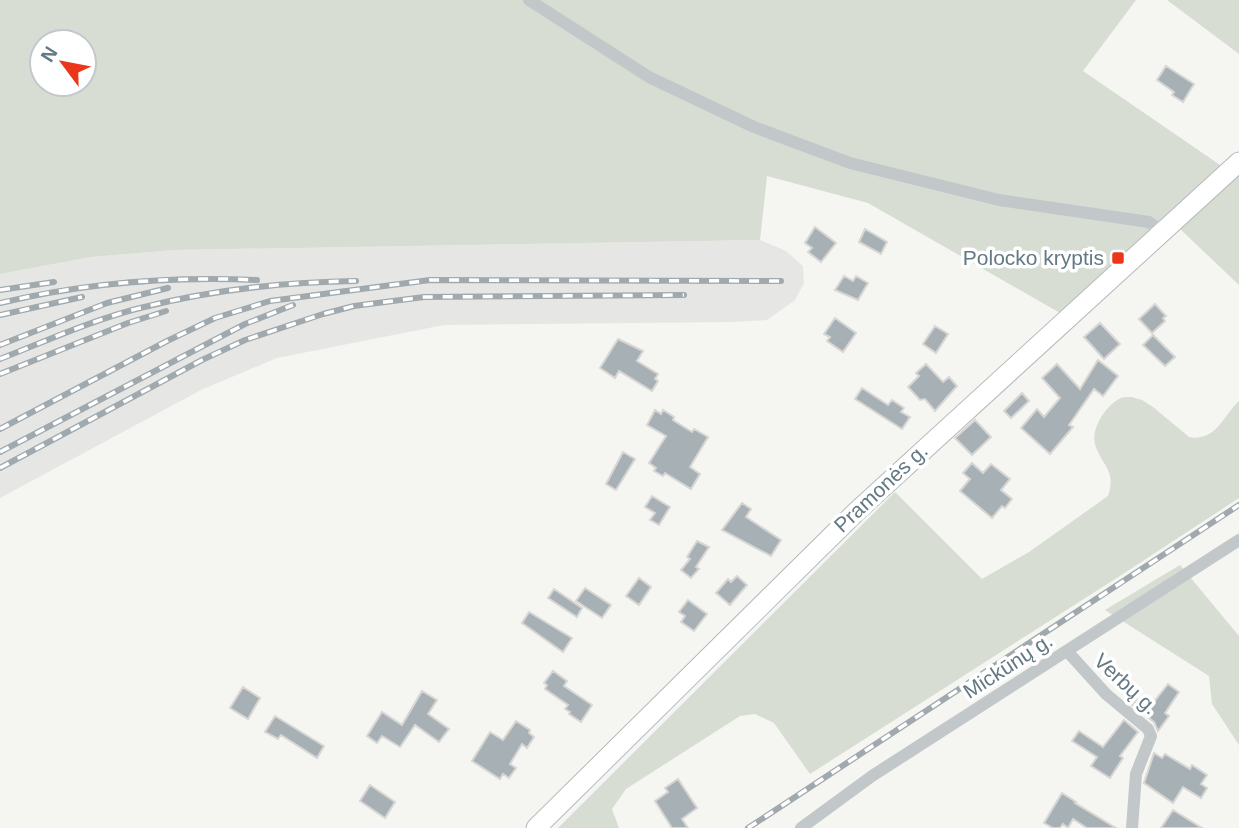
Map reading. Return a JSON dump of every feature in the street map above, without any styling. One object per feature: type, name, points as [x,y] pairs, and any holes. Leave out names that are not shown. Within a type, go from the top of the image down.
[{"type":"main road","name":"Pramonės g.","points":[[536,828],[856,511],[1239,162]]},
{"type":"street","points":[[529,0],[649,76],[754,127],[850,163],[999,200],[1149,222],[1162,232]]},
{"type":"street","name":"Mickūnų g.","points":[[801,828],[872,776],[1239,540]]},
{"type":"street","name":"Verbų g.","points":[[1067,651],[1105,694],[1148,729],[1151,736],[1136,774],[1132,828]]},
{"type":"shaded area","points":[[0,0],[1136,0],[1083,71],[1223,167],[1060,313],[868,203],[767,176],[760,240],[175,250],[91,257],[0,274]]},
{"type":"shaded area","points":[[1167,0],[1239,0],[1239,54]]},
{"type":"shaded area","points":[[1239,171],[1239,285],[1179,228]]},
{"type":"shaded area","points":[[760,240],[786,251],[803,266],[804,283],[795,300],[767,320],[444,325],[277,358],[201,390],[0,498],[0,274],[91,257],[175,250]]},
{"type":"shaded area","points":[[1132,397],[1153,407],[1189,437],[1198,438],[1212,432],[1239,401],[1239,498],[810,774],[774,723],[755,714],[740,716],[626,789],[612,809],[619,828],[558,828],[895,492],[982,579],[1029,552],[1108,496],[1111,480],[1095,444],[1095,431],[1101,418],[1115,401]]},
{"type":"shaded area","points":[[1180,565],[1239,636],[1239,745],[1212,704],[1209,676],[1105,610]]},
{"type":"building","points":[[1166,66],[1194,84],[1183,102],[1157,80]]},
{"type":"building","points":[[815,227],[836,243],[821,262],[808,252],[812,248],[805,243]]},
{"type":"building","points":[[865,229],[887,242],[881,254],[859,242]]},
{"type":"building","points":[[844,276],[853,281],[856,276],[868,283],[858,300],[835,290]]},
{"type":"building","points":[[1155,304],[1166,316],[1163,318],[1165,321],[1152,333],[1139,319]]},
{"type":"building","points":[[835,318],[856,333],[843,352],[827,341],[830,337],[824,334]]},
{"type":"building","points":[[1100,323],[1120,344],[1104,359],[1084,337]]},
{"type":"building","points":[[935,326],[948,334],[936,353],[923,344]]},
{"type":"building","points":[[1153,335],[1175,357],[1165,366],[1143,345]]},
{"type":"building","points":[[618,339],[643,351],[637,361],[658,374],[655,379],[658,381],[652,391],[619,371],[615,378],[600,368]]},
{"type":"building","points":[[1098,360],[1118,376],[1103,396],[1094,389],[1069,425],[1073,427],[1050,454],[1021,428],[1037,409],[1044,417],[1060,398],[1042,378],[1057,364],[1080,389]]},
{"type":"building","points":[[926,364],[943,382],[949,377],[957,386],[935,411],[925,399],[920,400],[908,387],[919,376],[916,373]]},
{"type":"building","points":[[862,388],[888,405],[892,400],[904,408],[901,412],[910,417],[902,429],[855,399]]},
{"type":"building","points":[[1022,393],[1029,401],[1011,418],[1004,411]]},
{"type":"building","points":[[655,410],[661,414],[663,410],[692,432],[694,429],[708,437],[690,467],[700,474],[691,489],[665,473],[663,476],[654,471],[656,468],[649,463],[666,436],[647,425]]},
{"type":"building","points":[[975,420],[991,437],[972,455],[955,438]]},
{"type":"building","points":[[623,452],[635,459],[616,490],[606,484]]},
{"type":"building","points":[[972,463],[983,473],[991,464],[1010,479],[1001,490],[1012,499],[992,518],[960,491],[970,479],[963,473]]},
{"type":"building","points":[[652,496],[670,507],[659,525],[650,520],[655,513],[645,507]]},
{"type":"building","points":[[742,503],[751,509],[746,517],[781,540],[771,556],[722,530]]},
{"type":"building","points":[[697,541],[709,547],[696,567],[699,569],[691,578],[681,570],[690,559],[687,557]]},
{"type":"building","points":[[737,576],[747,585],[730,605],[716,593],[728,579],[731,582]]},
{"type":"building","points":[[639,578],[651,587],[639,605],[626,596]]},
{"type":"building","points":[[585,588],[611,605],[602,618],[576,601]]},
{"type":"building","points":[[554,589],[582,608],[577,617],[548,598]]},
{"type":"building","points":[[688,600],[707,614],[694,631],[681,622],[685,616],[679,612]]},
{"type":"building","points":[[529,612],[572,638],[563,652],[522,623]]},
{"type":"building","points":[[553,671],[567,681],[564,686],[592,705],[581,722],[565,709],[568,705],[545,689],[547,685],[544,683]]},
{"type":"building","points":[[1168,684],[1179,692],[1165,713],[1169,716],[1158,731],[1154,722],[1132,705],[1137,699],[1149,708]]},
{"type":"building","points":[[243,687],[260,698],[248,719],[230,708]]},
{"type":"building","points":[[422,691],[437,700],[428,714],[449,729],[439,742],[415,725],[400,747],[382,736],[377,743],[367,736],[382,712],[402,725]]},
{"type":"building","points":[[275,716],[324,746],[317,758],[281,735],[278,739],[265,732]]},
{"type":"building","points":[[1124,720],[1138,732],[1120,756],[1123,758],[1110,778],[1091,766],[1097,757],[1072,741],[1079,731],[1103,747]]},
{"type":"building","points":[[516,721],[530,730],[529,733],[534,737],[527,748],[522,744],[510,764],[516,768],[509,778],[503,774],[500,779],[472,761],[490,732],[503,740]]},
{"type":"building","points":[[1154,753],[1162,758],[1165,754],[1190,769],[1192,765],[1207,775],[1201,784],[1207,788],[1201,798],[1183,787],[1173,803],[1144,783]]},
{"type":"building","points":[[678,779],[697,808],[682,819],[688,828],[672,828],[655,801],[668,792],[665,788]]},
{"type":"building","points":[[370,785],[395,802],[385,818],[360,801]]},
{"type":"building","points":[[1062,793],[1116,828],[1087,828],[1073,819],[1068,828],[1063,824],[1060,828],[1053,828],[1044,823]]},
{"type":"building","points":[[1173,810],[1202,828],[1161,828]]},
{"type":"railway","points":[[0,303],[63,290],[127,282],[257,280]]},
{"type":"railway","points":[[0,429],[215,318],[270,301],[430,280],[781,281]]},
{"type":"railway","points":[[0,359],[104,318],[193,296],[301,283],[356,281]]},
{"type":"railway","points":[[0,290],[54,282]]},
{"type":"railway","points":[[0,345],[107,303],[168,288]]},
{"type":"railway","points":[[0,468],[202,360],[245,340],[354,306],[424,297],[684,295]]},
{"type":"railway","points":[[0,315],[82,297]]},
{"type":"railway","points":[[0,452],[245,324],[293,305]]},
{"type":"railway","points":[[0,374],[128,323],[166,311]]},
{"type":"railway","points":[[748,828],[1239,505]]},
{"type":"place","name":"Polocko kryptis","points":[[1118,258]]}]
